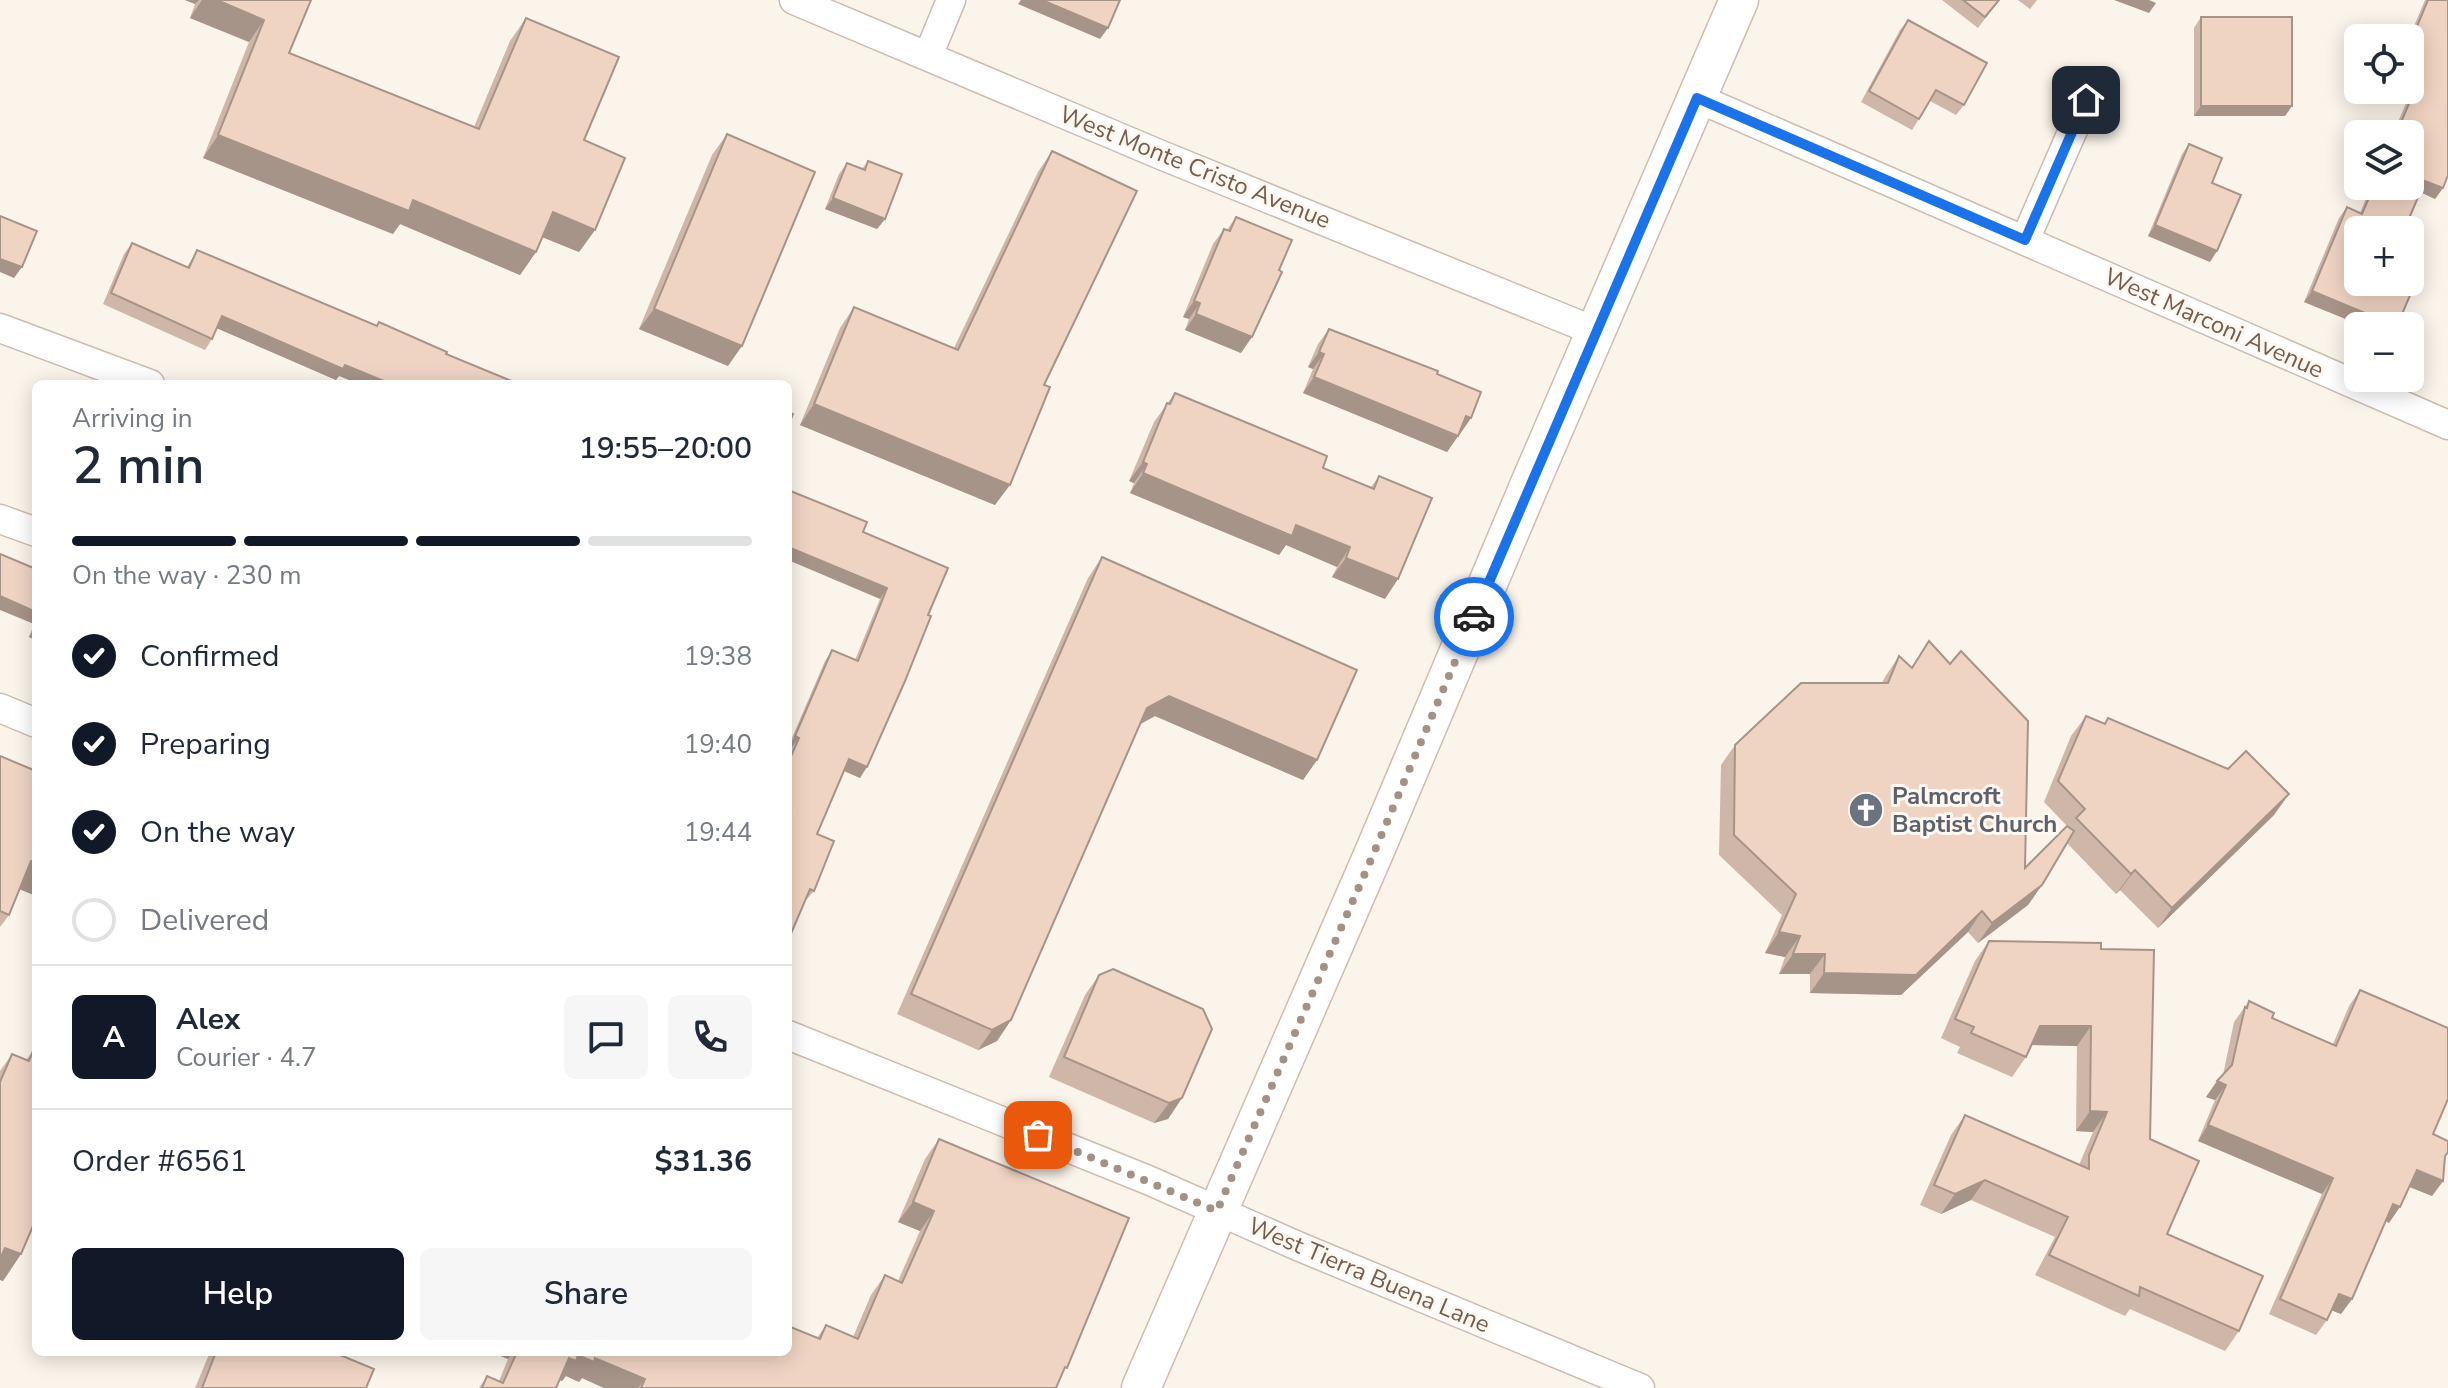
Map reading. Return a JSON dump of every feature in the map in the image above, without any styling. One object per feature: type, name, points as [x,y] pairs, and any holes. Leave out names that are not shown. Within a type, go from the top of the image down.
[{"type":"main road","points":[[1141,1388],[1739,0]]},
{"type":"street","name":"West Monte Cristo Avenue","points":[[794,0],[1161,155],[1597,332]]},
{"type":"street","points":[[928,56],[951,0]]},
{"type":"street","name":"West Marconi Avenue","points":[[1697,98],[2445,416]]},
{"type":"street","points":[[2025,240],[2086,100]]},
{"type":"street","points":[[0,328],[139,380]]},
{"type":"street","points":[[0,519],[32,531]]},
{"type":"street","points":[[0,708],[32,721]]},
{"type":"street","name":"West Tierra Buena Lane","points":[[792,1037],[1134,1174],[1640,1388]]},
{"type":"building","points":[[217,0],[311,0],[289,53],[479,129],[526,18],[619,57],[584,140],[625,158],[595,230],[553,212],[536,252],[413,200],[409,211],[218,135],[264,20]]},
{"type":"building","points":[[1042,0],[1120,0],[1108,28]]},
{"type":"building","points":[[1963,0],[1999,0],[1985,17]]},
{"type":"building","points":[[2428,0],[2448,0],[2448,175],[2443,188],[2425,181],[2424,183],[2424,120],[2402,120],[2409,104],[2424,104],[2424,24],[2418,24]]},
{"type":"building","points":[[2201,17],[2292,17],[2292,106],[2201,106]]},
{"type":"building","points":[[1908,20],[1987,63],[1964,105],[1936,90],[1919,119],[1869,91]]},
{"type":"building","points":[[727,134],[815,172],[742,346],[654,309]]},
{"type":"building","points":[[2189,144],[2222,158],[2212,183],[2241,195],[2217,251],[2155,225]]},
{"type":"building","points":[[1052,151],[1137,191],[1044,385],[1050,387],[1010,485],[814,404],[854,307],[958,350]]},
{"type":"building","points":[[868,161],[902,174],[885,219],[833,198],[847,163],[865,170]]},
{"type":"building","points":[[2368,200],[2417,200],[2410,216],[2344,216],[2344,296],[2410,296],[2403,312],[2362,312],[2312,291],[2347,207],[2362,214]]},
{"type":"building","points":[[0,216],[37,231],[22,267],[0,259]]},
{"type":"building","points":[[1236,217],[1292,240],[1279,270],[1282,272],[1252,337],[1196,314],[1200,303],[1194,301],[1224,229],[1230,231]]},
{"type":"building","points":[[132,243],[189,268],[197,250],[377,326],[379,322],[509,380],[381,380],[345,365],[343,369],[222,316],[212,339],[111,293]]},
{"type":"building","points":[[1329,329],[1438,371],[1437,374],[1481,392],[1471,418],[1466,416],[1458,436],[1314,377],[1324,354],[1319,352]]},
{"type":"building","points":[[1175,393],[1327,456],[1323,468],[1374,489],[1379,476],[1432,498],[1398,579],[1346,558],[1350,547],[1296,525],[1292,536],[1143,473],[1147,464],[1143,462],[1167,403],[1170,404]]},
{"type":"building","points":[[792,492],[867,522],[863,532],[948,568],[905,681],[867,767],[849,759],[817,834],[834,841],[814,891],[810,889],[792,931],[792,754],[799,738],[795,736],[832,650],[858,661],[887,588],[792,549]]},
{"type":"building","points":[[0,554],[32,567],[32,610],[0,596]]},
{"type":"building","points":[[1102,557],[1357,670],[1317,760],[1169,696],[1147,708],[1011,1020],[992,1030],[911,994]]},
{"type":"building","name":"Palmcroft Baptist Church","points":[[1929,641],[1950,664],[1961,651],[2028,721],[2025,868],[2067,826],[2074,831],[2042,885],[1992,923],[1982,911],[1916,975],[1824,973],[1825,954],[1793,954],[1800,936],[1779,932],[1796,894],[1734,835],[1735,745],[1801,683],[1888,683],[1899,656],[1912,668]]},
{"type":"building","points":[[2086,716],[2105,724],[2108,718],[2228,769],[2246,751],[2289,794],[2172,908],[2135,870],[2131,874],[2076,818],[2085,809],[2058,781]]},
{"type":"building","points":[[0,756],[32,769],[32,861],[9,915],[0,911]]},
{"type":"building","points":[[1989,941],[2101,943],[2101,949],[2154,950],[2150,1139],[2199,1161],[2167,1234],[2263,1276],[2239,1331],[2140,1287],[2139,1296],[2049,1255],[2068,1217],[1985,1180],[1955,1194],[1934,1185],[1965,1115],[2089,1169],[2089,1155],[2107,1112],[2090,1111],[2091,1026],[2040,1026],[2026,1057],[1971,1033],[1974,1027],[1955,1019]]},
{"type":"building","points":[[1113,969],[1203,1009],[1212,1029],[1182,1098],[1169,1103],[1064,1057],[1099,975]]},
{"type":"building","points":[[2360,990],[2448,1028],[2448,1099],[2433,1134],[2448,1141],[2448,1152],[2443,1181],[2417,1170],[2400,1207],[2393,1204],[2352,1299],[2339,1294],[2327,1320],[2280,1299],[2333,1178],[2208,1125],[2226,1085],[2217,1081],[2232,1065],[2249,1001],[2274,1013],[2272,1018],[2336,1046]]},
{"type":"building","points":[[12,1054],[29,1061],[32,1054],[32,1228],[21,1254],[5,1248],[0,1259],[0,1082]]},
{"type":"building","points":[[939,1139],[1129,1218],[1056,1388],[641,1388],[645,1379],[595,1358],[594,1362],[580,1356],[792,1356],[792,1328],[820,1339],[826,1325],[858,1339],[885,1275],[902,1283],[934,1211],[913,1202]]},
{"type":"building","points":[[214,1356],[343,1356],[374,1369],[366,1388],[202,1388]]},
{"type":"building","points":[[515,1356],[578,1356],[576,1361],[569,1358],[556,1388],[482,1388],[487,1376],[503,1383]]},
{"type":"way so far","points":[[1038,1135],[1217,1211],[1474,617]]},
{"type":"place","name":"Palmcroft Baptist Church","points":[[1866,810]]},
{"type":"route","points":[[1474,617],[1697,98],[2025,240],[2086,100]]}]
